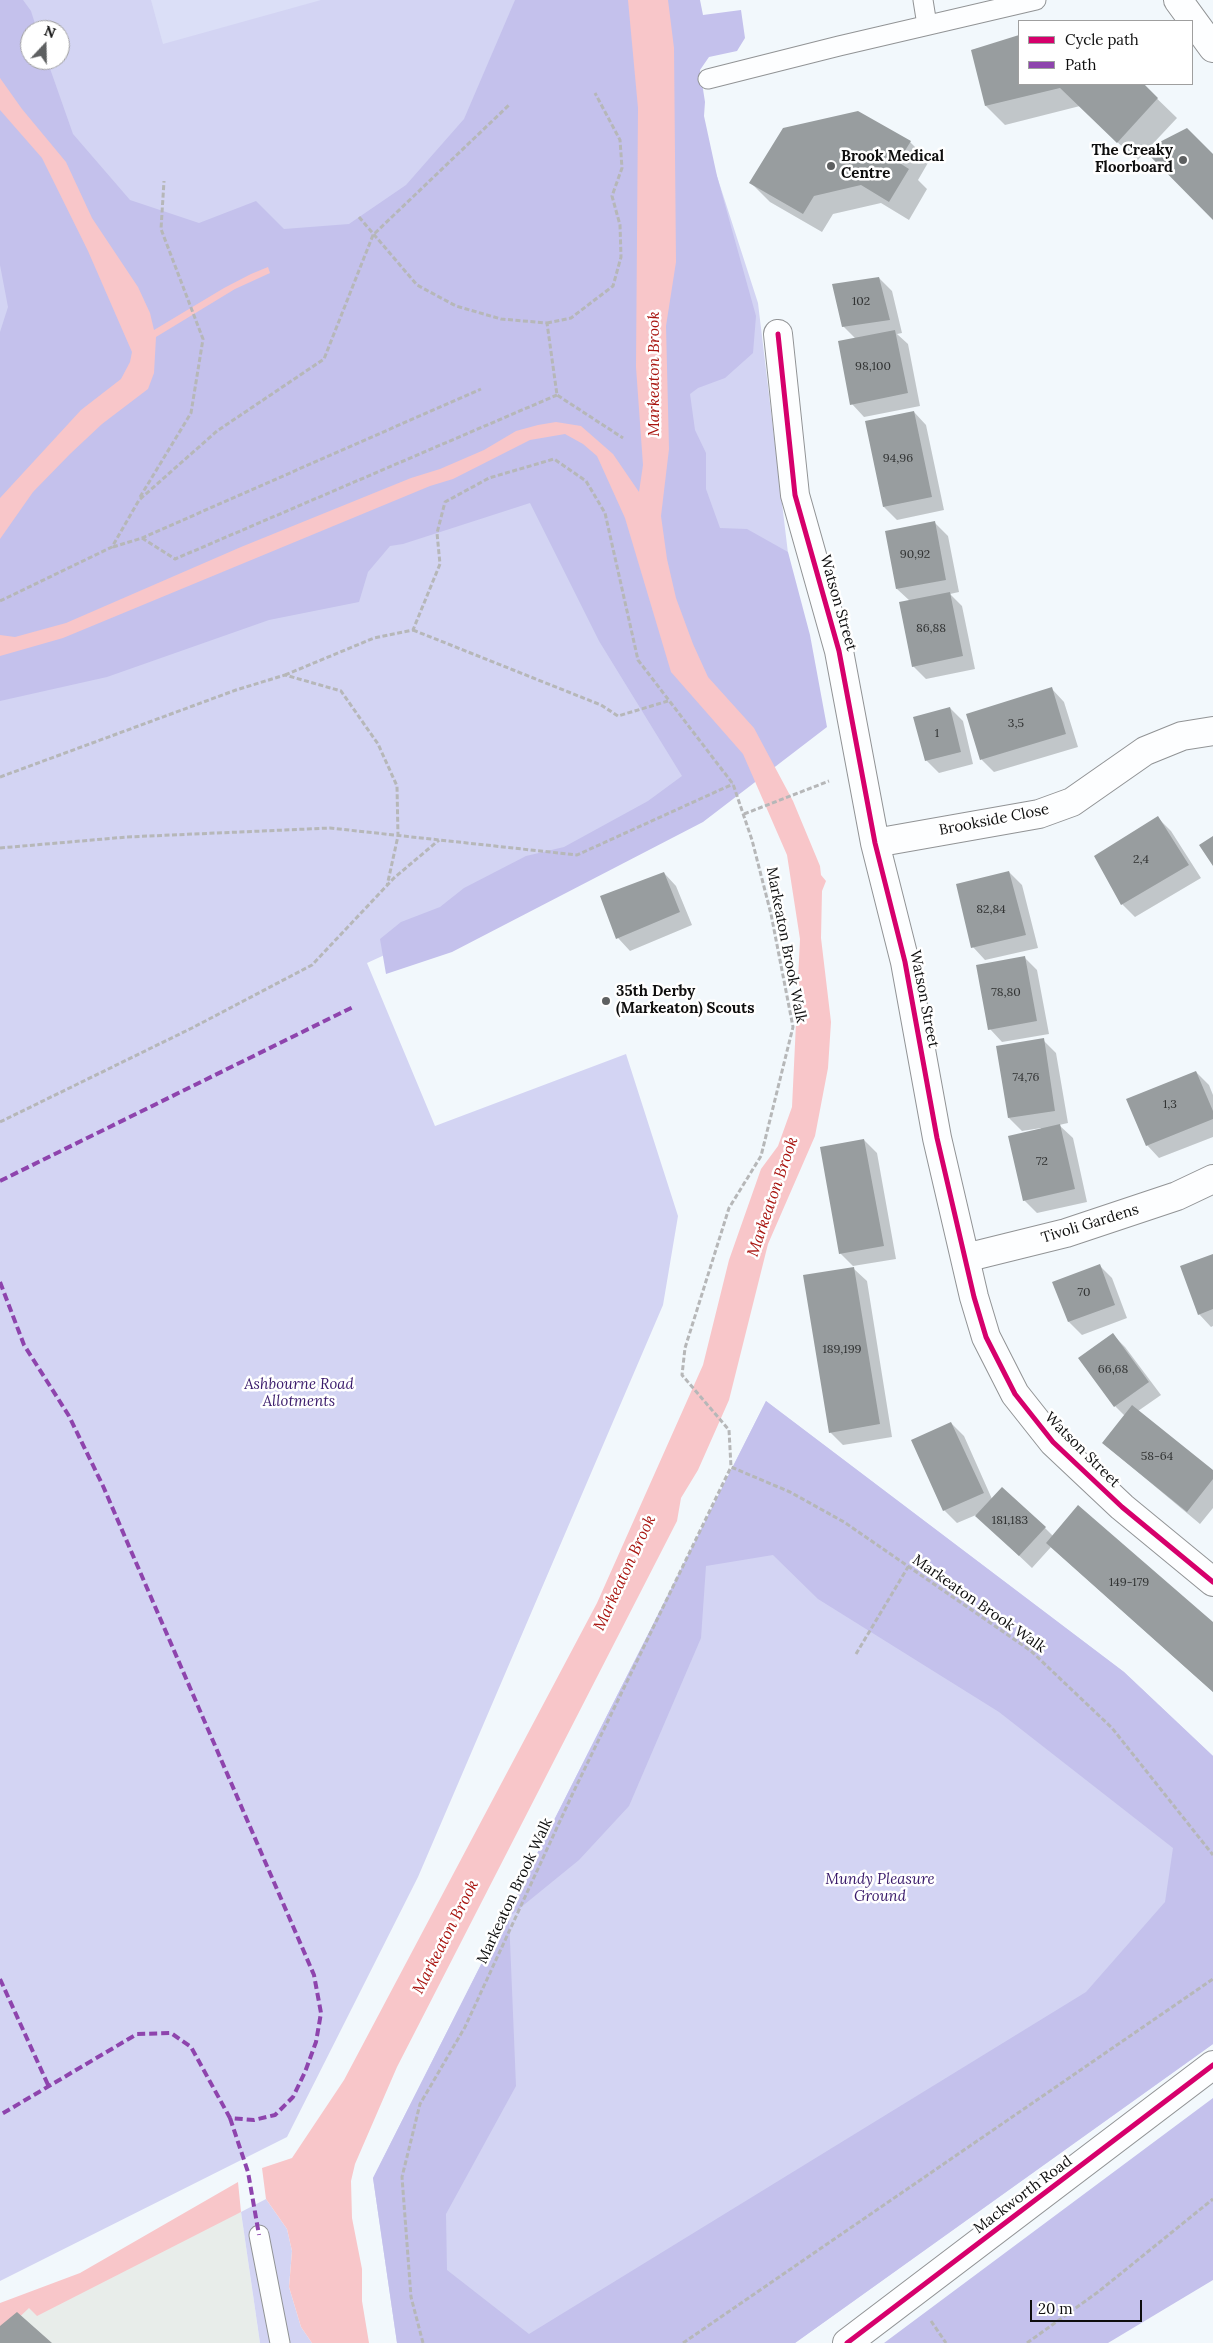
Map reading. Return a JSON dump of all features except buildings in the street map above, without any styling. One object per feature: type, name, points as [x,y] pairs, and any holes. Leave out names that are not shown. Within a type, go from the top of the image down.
[{"type":"street","points":[[1178,0],[1193,20]]},
{"type":"street","points":[[1193,21],[1213,48]]},
{"type":"street","name":"Watson Street","points":[[778,334],[795,495],[839,651],[875,843],[905,962],[937,1138],[964,1258],[986,1337],[1011,1387],[1032,1418],[1053,1442],[1085,1474],[1213,1582]]},
{"type":"street","name":"Brookside Close","points":[[875,843],[1039,814],[1072,802],[1145,751],[1182,736],[1213,732]]},
{"type":"street","name":"Tivoli Gardens","points":[[964,1258],[1066,1233],[1176,1196],[1213,1179]]},
{"type":"street","name":"Mackworth Road","points":[[847,2343],[1213,2065]]},
{"type":"lane","points":[[924,0],[927,26]]},
{"type":"lane","points":[[708,79],[1036,0]]},
{"type":"lane","points":[[259,2235],[280,2343]]},
{"type":"path","points":[[360,217],[373,235],[417,285],[456,306],[501,319],[548,323],[571,318],[612,286],[621,257],[620,224],[612,196],[622,168],[620,140],[595,93]]},
{"type":"path","points":[[139,500],[216,431],[324,359],[373,235],[510,105]]},
{"type":"path","points":[[112,548],[191,413],[203,339],[161,229],[164,181]]},
{"type":"path","points":[[548,323],[557,395],[622,438]]},
{"type":"path","points":[[0,602],[112,548],[142,538],[481,389]]},
{"type":"path","points":[[142,538],[175,559],[557,395]]},
{"type":"path","points":[[0,777],[146,722],[286,675],[374,638],[413,630],[601,705],[618,716],[668,701]]},
{"type":"path","points":[[286,675],[341,691],[378,744],[397,786],[398,836],[387,886]]},
{"type":"path","points":[[744,814],[862,769]]},
{"type":"path","points":[[0,848],[127,837],[330,828],[577,855],[733,784]]},
{"type":"path","points":[[0,1122],[192,1028],[312,965],[387,886],[439,840]]},
{"type":"path","points":[[856,1654],[908,1567]]},
{"type":"path","points":[[683,2343],[1213,1979]]},
{"type":"path","points":[[1027,2343],[1098,2292],[1213,2199]]},
{"type":"shaded area","points":[[0,0],[23,0],[31,11],[34,20],[20,20],[20,70],[51,70],[73,134],[130,200],[199,223],[256,201],[284,229],[349,224],[406,185],[464,119],[515,0],[700,0],[703,15],[741,10],[745,38],[737,51],[709,57],[700,70],[705,102],[704,116],[717,176],[756,316],[753,353],[725,378],[698,388],[690,394],[695,430],[706,453],[706,489],[720,528],[747,529],[788,552],[810,635],[827,727],[703,822],[452,952],[386,974],[380,939],[401,922],[440,907],[464,888],[526,856],[564,847],[648,801],[682,776],[599,641],[530,503],[403,544],[390,546],[368,572],[359,602],[269,620],[107,677],[0,701],[0,332],[8,307],[0,265]]},
{"type":"shaded area","points":[[151,0],[321,0],[163,44]]},
{"type":"shaded area","points":[[766,1401],[1124,1672],[1213,1756],[1213,2044],[795,2343],[397,2343],[373,2178]],"holes":[[[773,1555],[818,1599],[999,1712],[1173,1848],[1165,1902],[1086,1992],[529,2334],[447,2270],[446,2214],[516,2086],[509,1917],[579,1860],[629,1806],[701,1638],[706,1566]]]},
{"type":"shaded area","points":[[1213,2098],[1213,2280],[1108,2343],[884,2343]]},
{"type":"shaded area","points":[[241,2212],[260,2343],[0,2343],[0,2320],[154,2243]]},
{"type":"green space","name":"Ashbourne Road Allotments","points":[[0,0],[660,0],[758,303],[799,645],[728,798],[367,963],[435,1126],[626,1054],[678,1216],[663,1305],[418,1877],[287,2137],[0,2281]]},
{"type":"green space","name":"Mundy Pleasure Ground","points":[[766,1401],[1124,1672],[1213,1756],[1213,2044],[795,2343],[397,2343],[373,2178]]},
{"type":"green space","points":[[266,2199],[287,2229],[292,2251],[289,2287],[301,2327],[312,2343],[260,2343],[241,2212]]},
{"type":"water","name":"Markeaton Brook","points":[[628,0],[668,0],[674,48],[676,262],[666,326],[669,449],[661,516],[667,559],[676,598],[693,644],[708,677],[754,728],[793,801],[820,866],[821,875],[826,881],[822,891],[821,938],[831,1022],[828,1068],[815,1136],[768,1244],[729,1400],[698,1470],[681,1498],[677,1521],[397,2067],[355,2164],[351,2181],[352,2218],[362,2269],[362,2301],[369,2343],[312,2343],[301,2327],[289,2287],[292,2251],[287,2229],[266,2199],[262,2168],[292,2158],[344,2080],[597,1603],[703,1365],[729,1260],[761,1169],[778,1146],[792,1107],[800,939],[787,855],[743,754],[671,672],[625,518],[597,456],[583,444],[565,434],[530,440],[453,479],[430,486],[63,638],[0,656],[0,635],[15,637],[66,623],[241,547],[411,478],[440,469],[484,450],[516,431],[538,425],[556,422],[581,426],[613,454],[639,492],[643,465],[636,367],[638,108]]},
{"type":"water","points":[[0,78],[22,109],[66,162],[92,218],[138,287],[150,313],[154,330],[251,274],[268,267],[270,273],[235,289],[156,337],[154,373],[148,389],[102,424],[70,454],[33,492],[0,539],[0,498],[81,410],[121,379],[130,362],[132,352],[88,251],[42,158],[0,110]]},
{"type":"water","points":[[238,2182],[241,2212],[37,2316],[29,2308],[11,2325],[0,2330],[0,2303],[80,2273]]},
{"type":"marked path","points":[[0,1181],[355,1006]]},
{"type":"marked path","points":[[0,1282],[24,1345],[69,1416],[103,1486],[314,1975],[321,2013],[316,2042],[305,2072],[293,2097],[275,2115],[254,2120],[230,2118],[191,2047],[171,2033],[137,2034],[0,2115]]},
{"type":"marked path","points":[[0,1979],[49,2087]]},
{"type":"marked path","points":[[230,2118],[248,2172],[259,2235]]},
{"type":"cycle path","points":[[778,334],[795,495],[839,651],[875,843],[905,962],[937,1138],[974,1297],[986,1337],[1015,1394],[1053,1442],[1122,1507],[1213,1582]]},
{"type":"cycle path","points":[[847,2343],[1213,2065]]},
{"type":"place","name":"The Creaky Floorboard","points":[[1183,160]]},
{"type":"place","name":"Brook Medical Centre","points":[[831,166]]},
{"type":"place","name":"35th Derby (Markeaton) Scouts","points":[[606,1001]]}]
